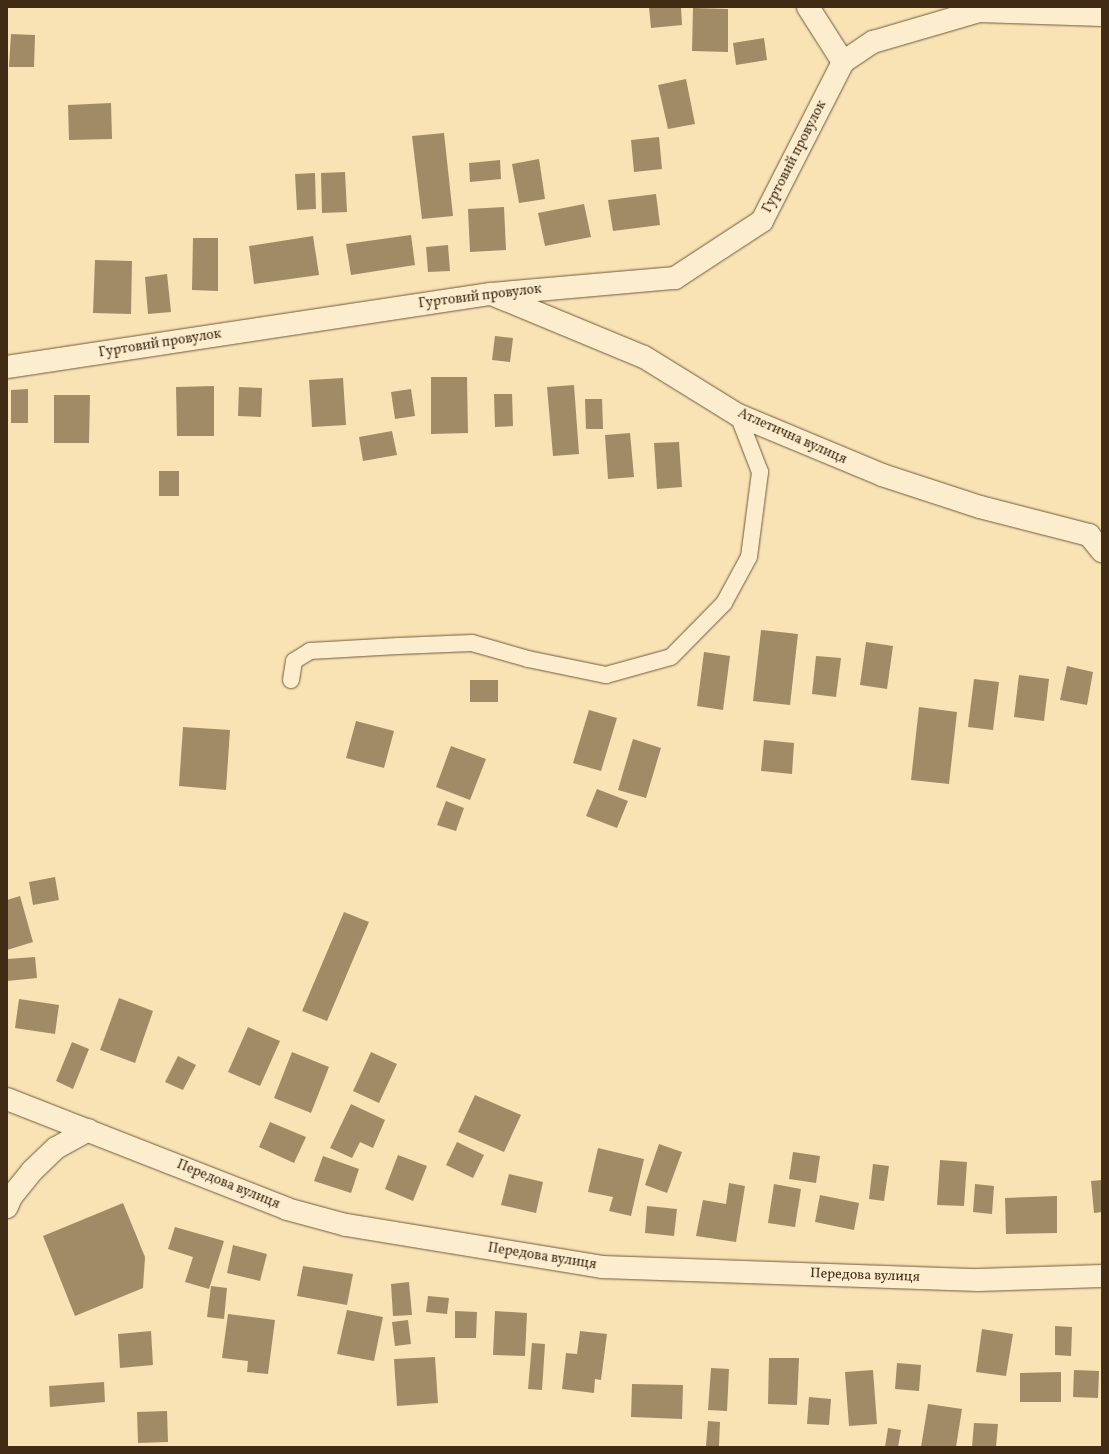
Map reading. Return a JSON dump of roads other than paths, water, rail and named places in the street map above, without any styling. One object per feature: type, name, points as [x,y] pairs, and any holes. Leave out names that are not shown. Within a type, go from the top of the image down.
[{"type":"street","points":[[808,7],[844,62],[873,42],[979,11],[1102,15]]},
{"type":"street","name":"Гуртовий провулок","points":[[7,367],[491,294],[675,278],[762,221],[844,62]]},
{"type":"street","name":"Атлетична вулиця","points":[[491,294],[644,357],[738,414],[882,476],[980,507],[1089,535],[1102,551]]},
{"type":"street","name":"Передова вулиця","points":[[7,1099],[287,1209],[346,1225],[602,1267],[978,1280],[1102,1276]]},
{"type":"street","points":[[7,1207],[11,1197],[32,1170],[56,1148],[88,1130]]},
{"type":"lane","points":[[291,680],[294,661],[310,652],[398,646],[472,643],[528,659],[606,674],[671,657],[724,603],[749,556],[760,472],[738,414]]}]
